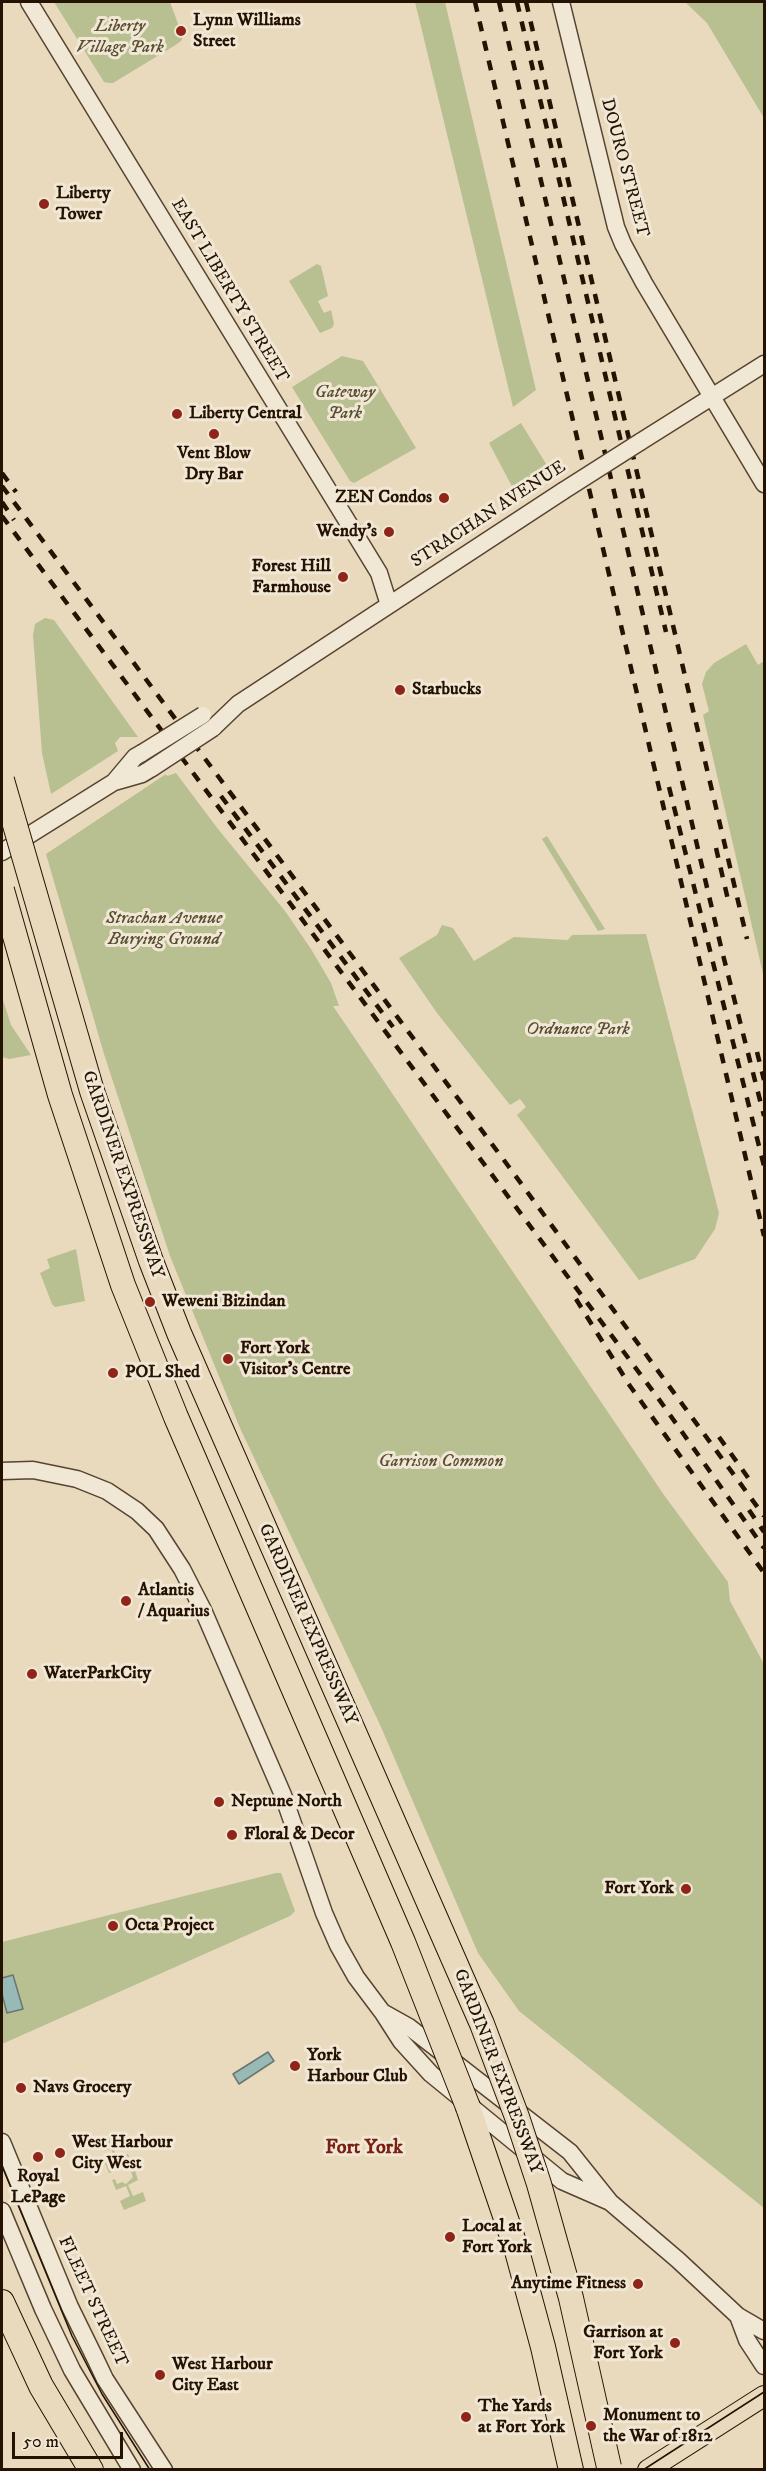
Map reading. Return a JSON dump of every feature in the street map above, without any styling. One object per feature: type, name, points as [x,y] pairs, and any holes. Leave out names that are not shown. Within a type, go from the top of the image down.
[{"type":"highway","name":"GARDINER EXPRESSWAY","points":[[2,780],[92,1091],[151,1262],[183,1343],[482,2024],[517,2117],[539,2184],[571,2298],[609,2469]]},
{"type":"highway","name":"GARDINER EXPRESSWAY","points":[[2,890],[60,1095],[123,1285],[176,1417],[403,1942],[482,2144],[517,2251],[543,2347],[571,2469]]},
{"type":"highway","points":[[2,2302],[41,2386],[91,2469]]},
{"type":"main road","points":[[648,2469],[765,2396]]},
{"type":"street","name":"EAST LIBERTY STREET","points":[[29,2],[379,573],[389,605]]},
{"type":"street","name":"DOURO STREET","points":[[561,2],[616,227],[644,284],[765,484]]},
{"type":"street","name":"STRACHAN AVENUE","points":[[2,852],[114,782],[135,757],[238,704],[562,491],[765,364]]},
{"type":"street","name":"STRACHAN AVENUE","points":[[114,782],[142,774],[152,768],[208,721]]},
{"type":"street","points":[[2,1470],[33,1470],[51,1473],[97,1486],[137,1511],[156,1529],[183,1569],[202,1610],[274,1773],[338,1945],[356,1977],[401,2042],[431,2074],[561,2181],[610,2202]]},
{"type":"street","points":[[383,2013],[409,2027],[570,2152],[610,2202],[678,2260],[738,2316],[765,2331]]},
{"type":"street","name":"FLEET STREET","points":[[2,2142],[70,2307],[105,2379],[164,2469]]},
{"type":"street","points":[[2,2211],[43,2309],[72,2370],[132,2469]]},
{"type":"street","points":[[738,2316],[747,2340],[765,2366]]},
{"type":"green space","name":"Liberty Village Park","points":[[54,2],[170,2],[183,37],[174,46],[113,83],[104,82]]},
{"type":"green space","points":[[415,2],[445,2],[536,390],[513,407]]},
{"type":"green space","points":[[685,2],[764,2],[764,118],[707,23]]},
{"type":"green space","points":[[317,264],[321,266],[328,296],[318,301],[324,313],[331,310],[334,324],[332,328],[320,333],[289,281]]},
{"type":"green space","name":"Gateway Park","points":[[342,356],[363,361],[416,448],[354,483],[350,481],[292,387]]},
{"type":"green space","points":[[521,423],[551,472],[516,494],[489,443]]},
{"type":"green space","points":[[45,618],[54,620],[138,737],[120,737],[115,743],[118,751],[51,794],[42,753],[33,635],[35,624]]},
{"type":"green space","points":[[746,644],[758,665],[764,661],[764,978],[703,715],[709,711],[702,684],[706,672],[714,663]]},
{"type":"green space","points":[[176,773],[285,911],[311,949],[331,983],[339,1006],[333,1006],[664,1495],[728,1582],[730,1601],[764,1664],[764,2208],[519,2011],[478,1953],[381,1727],[240,1428],[170,1256],[104,1054],[46,854],[166,774],[167,776]]},
{"type":"green space","points":[[547,836],[605,929],[598,931],[542,839]]},
{"type":"green space","name":"Ordnance Park","points":[[442,925],[453,928],[474,961],[514,937],[568,940],[572,935],[646,934],[719,1213],[715,1229],[695,1259],[639,1280],[517,1115],[526,1107],[520,1099],[510,1105],[437,1013],[399,958],[437,935]]},
{"type":"green space","points":[[2,997],[11,1025],[31,1055],[9,1059],[2,1057]]},
{"type":"green space","points":[[76,1249],[85,1301],[55,1307],[40,1273],[50,1268],[47,1259]]},
{"type":"green space","points":[[281,1873],[295,1911],[290,1916],[2,2044],[2,1942]]},
{"type":"green space","points":[[119,2133],[123,2143],[113,2147],[117,2158],[128,2154],[132,2164],[129,2165],[126,2160],[117,2160],[115,2165],[110,2167],[112,2172],[109,2173],[105,2163],[115,2159],[111,2149],[104,2151],[106,2148],[103,2140]]},
{"type":"green space","points":[[135,2171],[138,2180],[128,2185],[133,2196],[143,2192],[146,2201],[124,2210],[120,2201],[130,2196],[126,2186],[116,2190],[112,2180],[115,2179],[117,2184],[122,2182],[126,2184],[133,2177],[131,2172]]},
{"type":"water","points":[[13,1975],[23,2009],[7,2013],[2,1994],[2,1978]]},
{"type":"water","points":[[268,2052],[274,2061],[239,2084],[233,2074]]},
{"type":"tram line","points":[[2,2166],[72,2336],[102,2394],[150,2470]]},
{"type":"tram line","points":[[643,2470],[764,2392]]},
{"type":"railway","points":[[475,2],[764,1236]]},
{"type":"railway","points":[[499,2],[721,947],[764,1116]]},
{"type":"railway","points":[[517,2],[666,632]]},
{"type":"railway","points":[[526,2],[747,939]]},
{"type":"railway","points":[[2,473],[16,492]]},
{"type":"railway","points":[[2,486],[509,1167],[764,1516]]},
{"type":"railway","points":[[2,502],[14,520]]},
{"type":"railway","points":[[2,516],[658,1398],[764,1548]]},
{"type":"railway","points":[[669,787],[764,1166]]},
{"type":"railway","points":[[221,796],[393,1027]]},
{"type":"railway","points":[[716,848],[729,904]]},
{"type":"railway","points":[[757,1052],[764,1080]]},
{"type":"railway","points":[[576,1299],[630,1386],[764,1573]]},
{"type":"railway","points":[[719,1437],[749,1479]]},
{"type":"railway","points":[[749,1510],[764,1532]]},
{"type":"place","name":"Lynn Williams Street","points":[[181,31]]},
{"type":"place","name":"Liberty Tower","points":[[44,204]]},
{"type":"place","name":"Liberty Central","points":[[177,414]]},
{"type":"place","name":"Vent Blow Dry Bar","points":[[214,434]]},
{"type":"place","name":"ZEN Condos","points":[[444,498]]},
{"type":"place","name":"Wendy's","points":[[389,532]]},
{"type":"place","name":"Forest Hill Farmhouse","points":[[343,577]]},
{"type":"place","name":"Starbucks","points":[[400,690]]},
{"type":"place","name":"Weweni Bizindan","points":[[150,1302]]},
{"type":"place","name":"Fort York Visitor's Centre","points":[[228,1359]]},
{"type":"place","name":"POL Shed","points":[[113,1373]]},
{"type":"place","name":"Atlantis / Aquarius","points":[[126,1601]]},
{"type":"place","name":"WaterParkCity","points":[[32,1674]]},
{"type":"place","name":"Neptune North","points":[[219,1802]]},
{"type":"place","name":"Floral & Decor","points":[[232,1835]]},
{"type":"place","name":"Fort York","points":[[686,1889]]},
{"type":"place","name":"Octa Project","points":[[113,1926]]},
{"type":"place","name":"York Harbour Club","points":[[295,2066]]},
{"type":"place","name":"Navs Grocery","points":[[21,2088]]},
{"type":"place","name":"West Harbour City West","points":[[60,2153]]},
{"type":"place","name":"Royal LePage","points":[[38,2157]]},
{"type":"place","name":"Local at Fort York","points":[[450,2237]]},
{"type":"place","name":"Anytime Fitness","points":[[638,2284]]},
{"type":"place","name":"Garrison at Fort York","points":[[675,2343]]},
{"type":"place","name":"West Harbour City East","points":[[160,2375]]},
{"type":"place","name":"The Yards at Fort York","points":[[466,2417]]},
{"type":"place","name":"Monument to the War of 1812","points":[[591,2426]]},
{"type":"district","name":"Fort York","points":[[364,2149]]},
{"type":"park label","name":"Strachan Avenue Burying Ground","points":[[164,929]]},
{"type":"park label","name":"Garrison Common","points":[[441,1462]]}]
